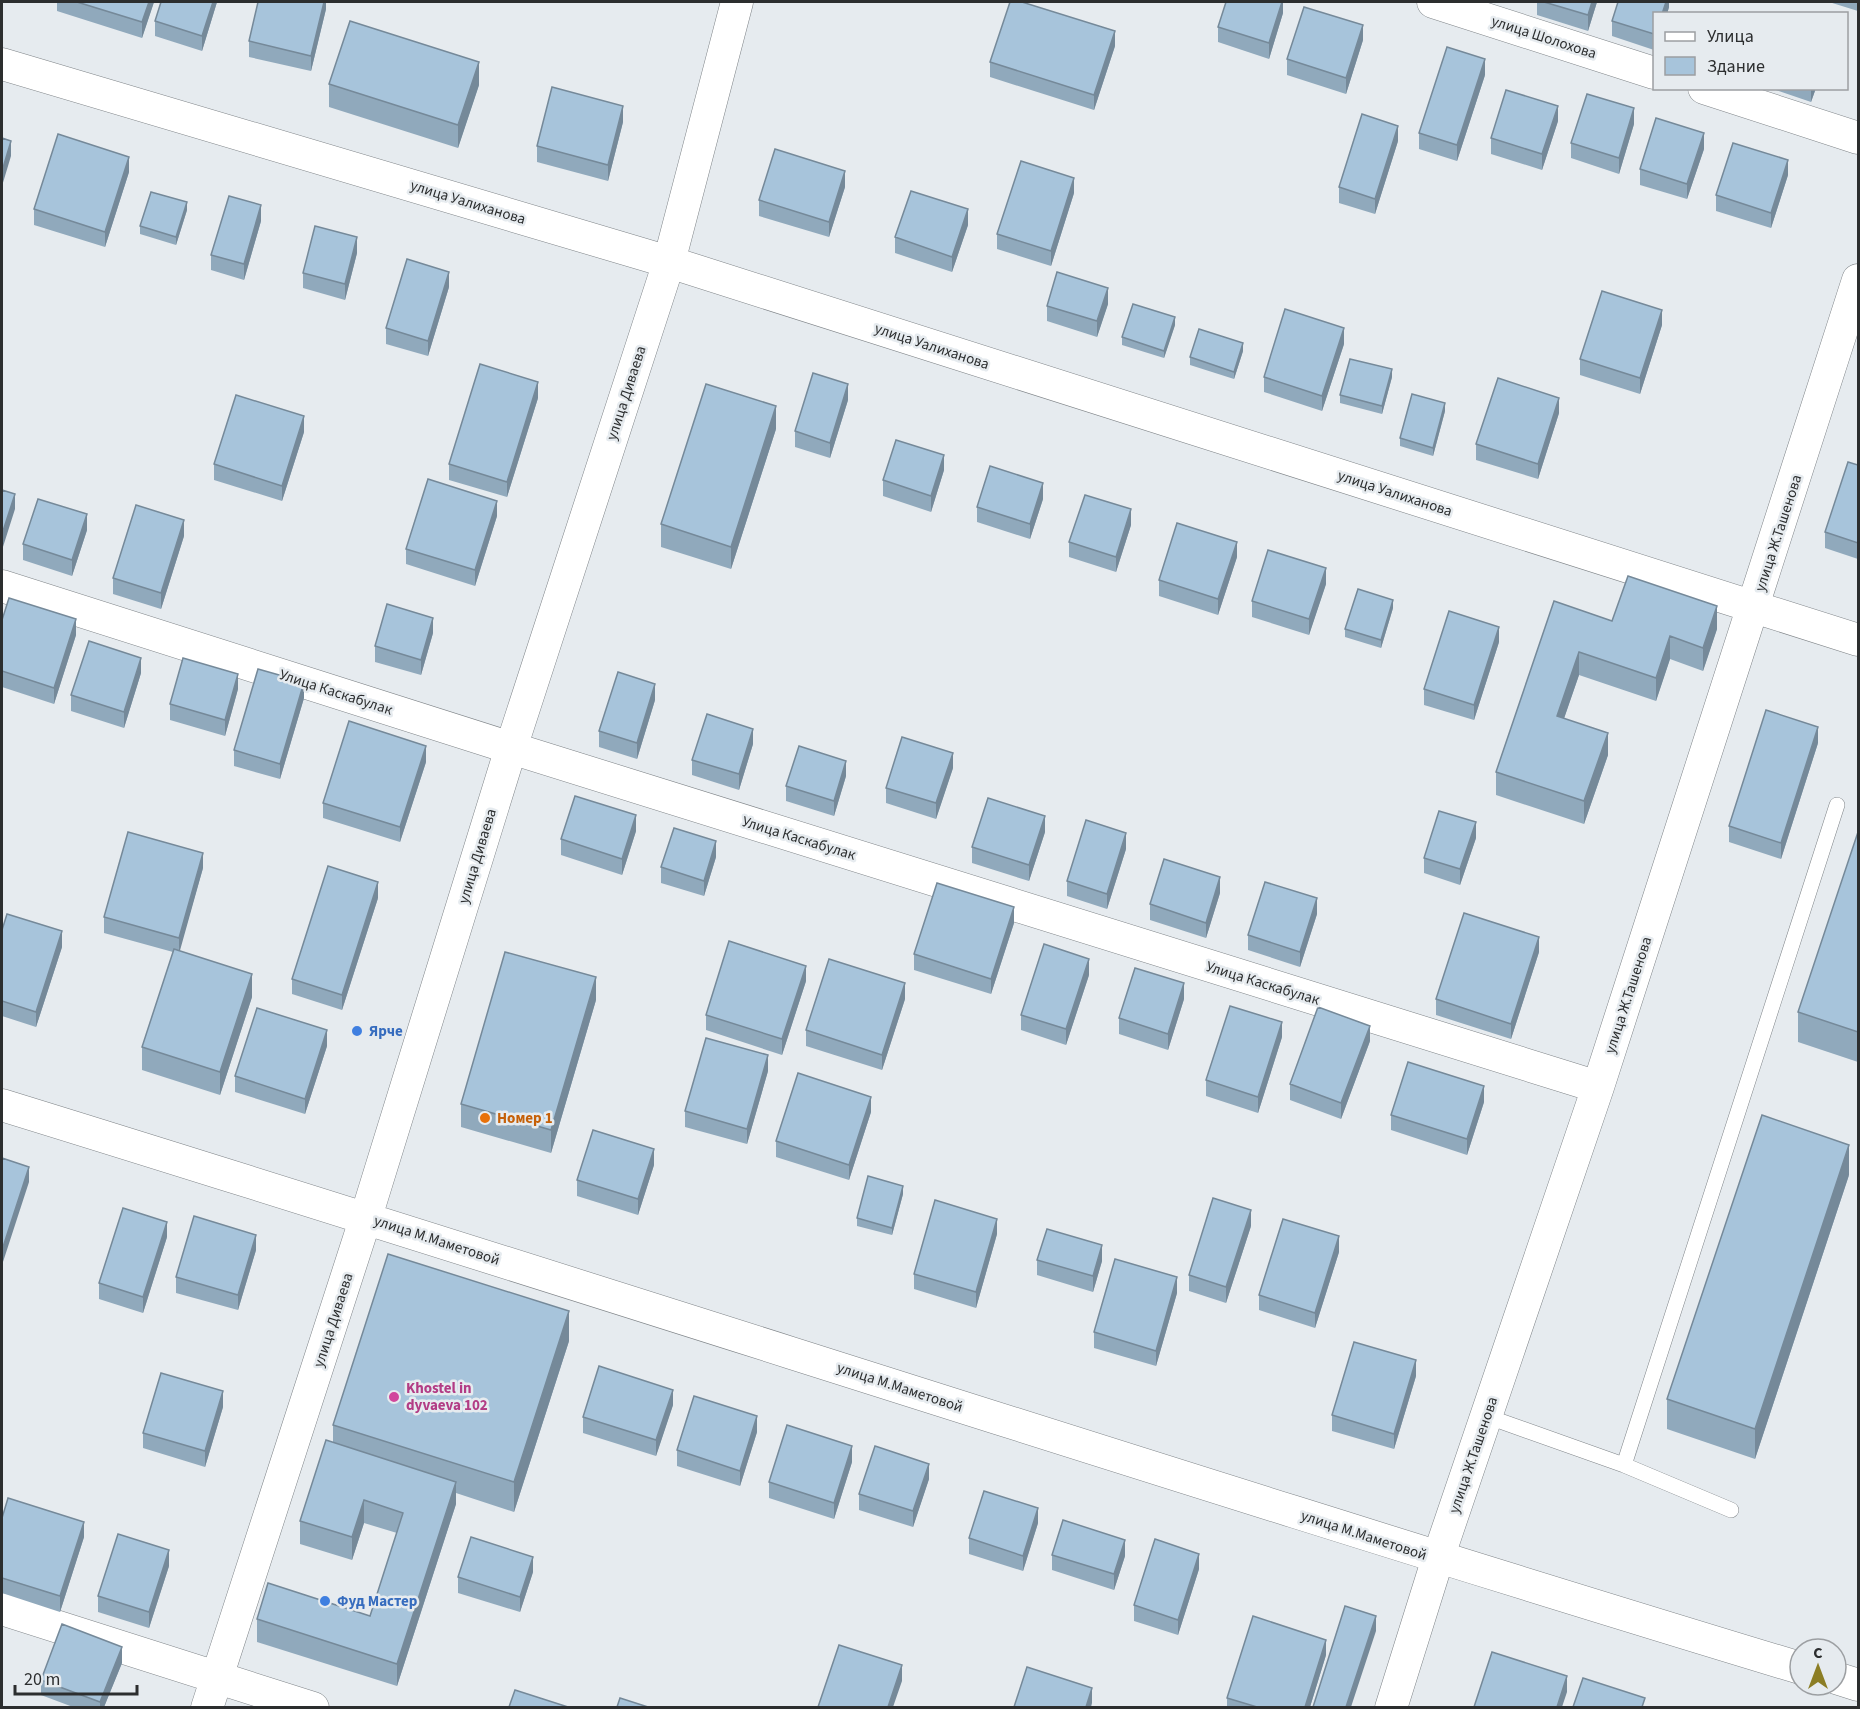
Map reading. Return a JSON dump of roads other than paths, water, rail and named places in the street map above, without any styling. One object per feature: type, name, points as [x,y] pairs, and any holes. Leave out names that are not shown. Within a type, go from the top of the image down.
[{"type":"street","name":"улица Диваева","points":[[207,1707],[366,1217],[511,748],[669,262],[737,2]]},
{"type":"street","name":"улица Шолохова","points":[[1433,2],[1653,73]]},
{"type":"street","name":"улица Уалиханова","points":[[2,64],[669,262],[1858,640]]},
{"type":"street","points":[[1710,90],[1858,138]]},
{"type":"street","name":"улица Ж.Ташенова","points":[[1391,1707],[1438,1558],[1598,1087],[1858,280]]},
{"type":"street","name":"Улица Каскабулак","points":[[2,586],[511,748],[1598,1087]]},
{"type":"street","name":"улица М.Маметовой","points":[[2,1105],[366,1217],[1438,1558],[1788,1664]]},
{"type":"street","points":[[2,1609],[313,1707]]},
{"type":"lane","points":[[1624,1465],[1837,805]]},
{"type":"lane","points":[[1486,1416],[1624,1465],[1731,1510]]},
{"type":"place","name":"Ярче","points":[[357,1031]]},
{"type":"place","name":"Номер 1","points":[[485,1118]]},
{"type":"place","name":"Khostel in dyvaeva 102","points":[[394,1397]]},
{"type":"place","name":"Фуд Мастер","points":[[325,1601]]}]
